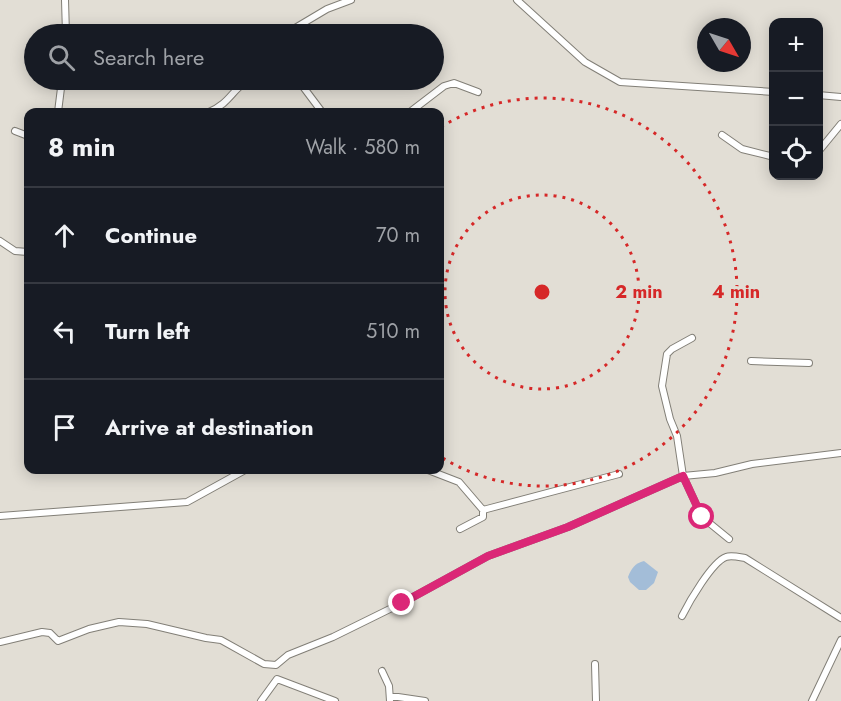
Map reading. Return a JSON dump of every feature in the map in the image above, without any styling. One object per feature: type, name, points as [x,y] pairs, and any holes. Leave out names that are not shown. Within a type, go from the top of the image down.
[{"type":"street","points":[[65,0],[66,24]]},
{"type":"street","points":[[302,24],[327,9],[351,0]]},
{"type":"street","points":[[518,0],[585,62],[620,82],[769,92]]},
{"type":"street","points":[[444,86],[454,83],[478,92]]},
{"type":"street","points":[[58,108],[61,90]]},
{"type":"street","points":[[216,108],[227,102],[236,90]]},
{"type":"street","points":[[306,90],[319,108]]},
{"type":"street","points":[[415,108],[439,90]]},
{"type":"street","points":[[823,95],[841,97]]},
{"type":"street","points":[[823,147],[841,124]]},
{"type":"street","points":[[15,131],[24,134]]},
{"type":"street","points":[[722,135],[742,149],[769,156]]},
{"type":"street","points":[[0,241],[15,250],[24,251]]},
{"type":"street","points":[[692,338],[667,354],[662,386],[670,419],[677,436],[683,476],[702,517],[729,539]]},
{"type":"street","points":[[751,361],[809,363]]},
{"type":"street","points":[[0,642],[42,632],[50,633],[58,641],[89,629],[119,622],[147,624],[221,640],[264,664],[276,665],[288,656],[402,603],[488,556],[568,527],[683,476],[752,464],[841,453]]},
{"type":"street","points":[[0,516],[187,502],[238,474]]},
{"type":"street","points":[[438,474],[459,482],[483,510],[483,517],[460,529]]},
{"type":"street","points":[[483,510],[619,474]]},
{"type":"street","points":[[682,616],[696,590],[713,567],[724,557],[729,556],[745,558],[841,618]]},
{"type":"street","points":[[812,701],[841,640]]},
{"type":"street","points":[[595,664],[596,701]]},
{"type":"street","points":[[382,670],[389,687],[390,699],[398,697],[425,701]]},
{"type":"street","points":[[261,701],[277,679],[335,701]]},
{"type":"water","points":[[644,561],[658,572],[654,583],[646,590],[639,590],[628,577],[630,571],[638,563]]},
{"type":"route","points":[[402,603],[488,556],[568,527],[683,476],[702,517]]}]
